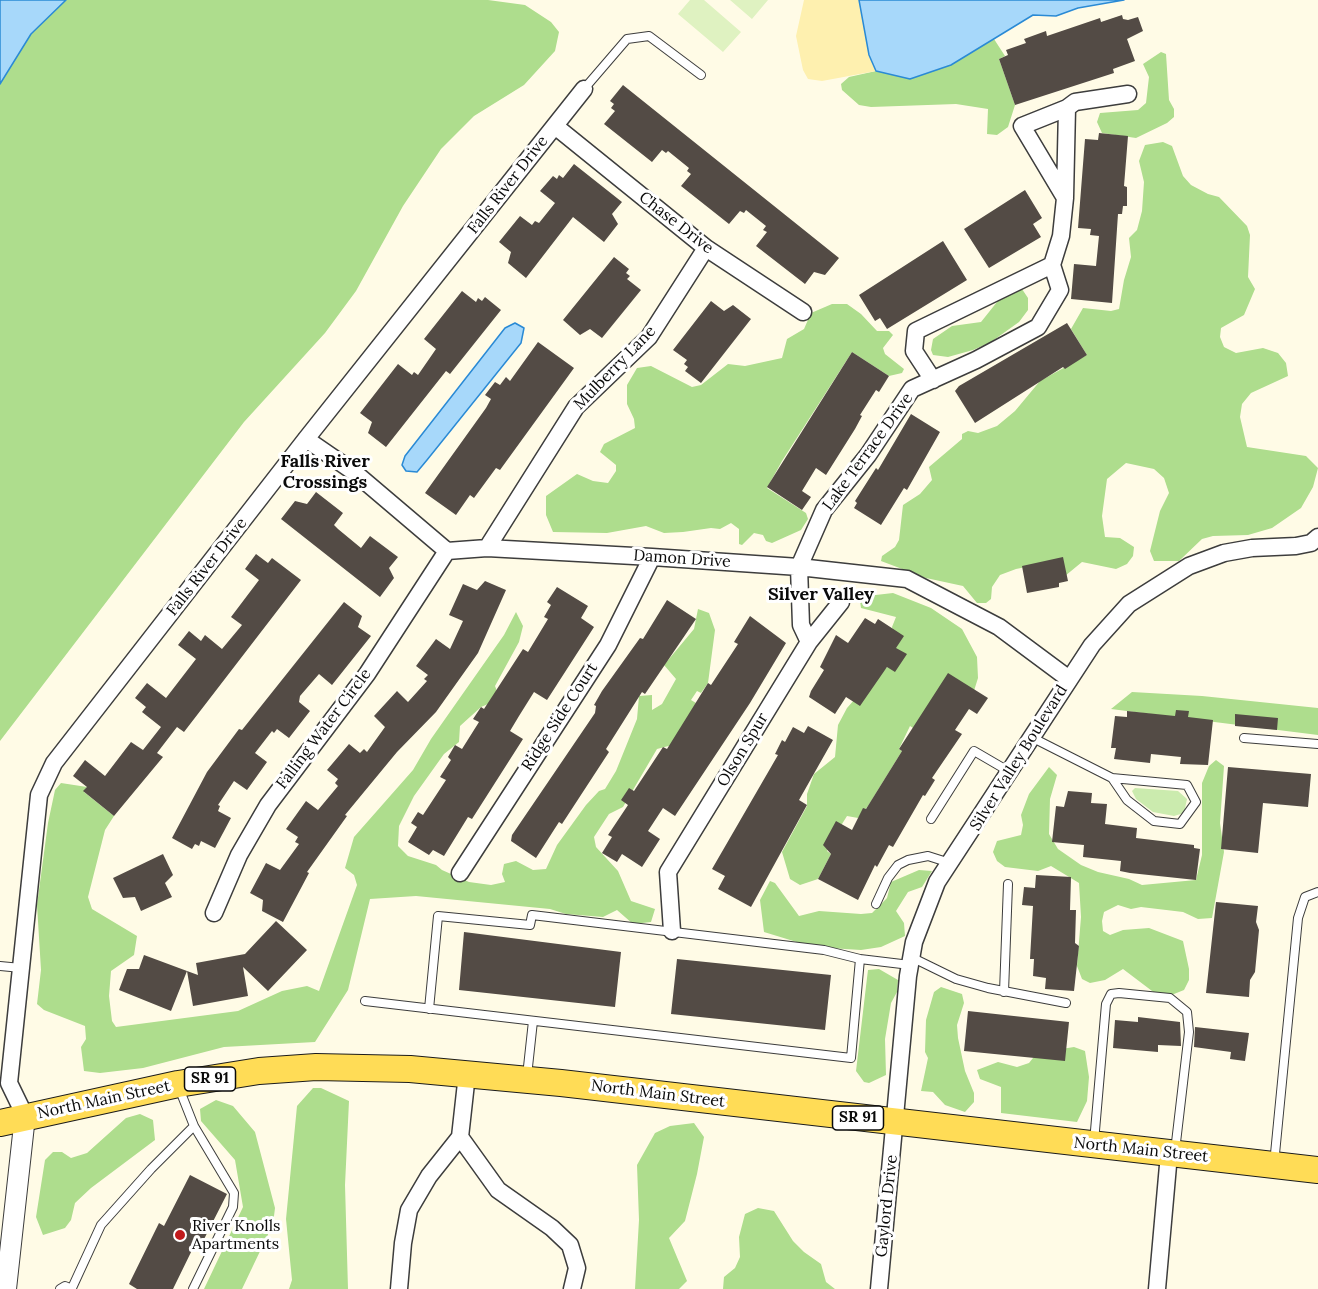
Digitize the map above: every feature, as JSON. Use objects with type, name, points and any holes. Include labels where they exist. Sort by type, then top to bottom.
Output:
[{"type":"main road","name":"North Main Street","points":[[0,1123],[178,1084],[259,1071],[316,1067],[410,1069],[527,1079],[1318,1170]]},
{"type":"street","name":"Falls River Drive","points":[[25,1116],[9,1083],[39,795],[54,763],[306,439],[584,88]]},
{"type":"street","points":[[1065,198],[1022,126],[1067,108],[1075,102],[1128,94]]},
{"type":"street","name":"Lake Terrace Drive","points":[[799,567],[824,510],[868,455],[912,389],[1038,327],[1059,290],[1052,265],[1061,236],[1065,198],[1067,108]]},
{"type":"street","name":"Chase Drive","points":[[555,126],[706,248],[803,312]]},
{"type":"street","name":"Mulberry Lane","points":[[487,548],[576,406],[649,337],[706,248]]},
{"type":"street","points":[[933,380],[914,351],[916,331],[1052,265]]},
{"type":"street","points":[[306,439],[354,472],[447,551]]},
{"type":"street","name":"Silver Valley Boulevard","points":[[896,1123],[910,961],[914,942],[937,882],[1092,645],[1129,604],[1189,566],[1224,553],[1296,546],[1311,543],[1318,537]]},
{"type":"street","name":"Damon Drive","points":[[447,551],[487,548],[652,557],[799,567],[907,579],[999,627],[1069,679]]},
{"type":"street","name":"Falling Water Circle","points":[[214,913],[239,855],[268,805],[367,674],[447,551]]},
{"type":"street","name":"Ridge Side Court","points":[[460,873],[608,645],[652,557]]},
{"type":"street","points":[[799,567],[801,625],[808,642]]},
{"type":"street","name":"Olson Spur","points":[[672,931],[668,872],[808,642],[841,602]]},
{"type":"street","points":[[399,1289],[403,1243],[409,1210],[429,1176],[460,1137],[467,1074]]},
{"type":"street","points":[[6,1289],[25,1116]]},
{"type":"street","name":"Gaylord Drive","points":[[879,1289],[896,1123]]},
{"type":"street","points":[[460,1137],[498,1190],[552,1227],[570,1245],[577,1268],[572,1289]]},
{"type":"street","points":[[1157,1289],[1172,1154]]},
{"type":"lane","points":[[584,88],[627,39],[649,36],[701,75]]},
{"type":"lane","points":[[1033,738],[1112,778],[1187,785],[1196,802],[1180,824],[1154,821],[1128,800],[1112,778]]},
{"type":"lane","points":[[1244,738],[1318,744]]},
{"type":"lane","points":[[931,819],[974,752],[1010,772]]},
{"type":"lane","points":[[876,904],[888,878],[898,865],[908,860],[928,856],[950,863]]},
{"type":"lane","points":[[1004,992],[1008,884]]},
{"type":"lane","points":[[1274,1164],[1298,918],[1305,897],[1318,892]]},
{"type":"lane","points":[[429,1009],[438,916],[530,926],[532,915],[824,950],[860,959],[910,961],[956,979],[1004,992],[1066,1003]]},
{"type":"lane","points":[[365,1001],[851,1058],[860,959]]},
{"type":"lane","points":[[0,966],[21,968]]},
{"type":"lane","points":[[1094,1145],[1106,1004],[1112,994],[1119,993],[1170,998],[1187,1012],[1189,1032],[1172,1154]]},
{"type":"lane","points":[[527,1079],[533,1021]]},
{"type":"lane","points":[[178,1084],[194,1126],[234,1193],[233,1207],[193,1289]]},
{"type":"lane","points":[[60,1289],[65,1286],[72,1289],[101,1225],[151,1169],[194,1126]]},
{"type":"green space","points":[[0,0],[488,0],[525,5],[551,22],[559,32],[555,51],[524,85],[474,116],[441,149],[403,206],[356,291],[325,333],[244,422],[0,741]]},
{"type":"green space","points":[[690,0],[704,0],[741,32],[723,52],[678,14]]},
{"type":"green space","points":[[730,0],[768,0],[752,19]]},
{"type":"green space","points":[[994,39],[1005,56],[999,59],[1015,105],[1008,127],[997,135],[987,134],[988,109],[956,104],[871,107],[859,105],[842,90],[841,84],[849,77],[876,71],[910,79],[951,65]]},
{"type":"green space","points":[[1161,52],[1166,54],[1169,100],[1174,109],[1174,117],[1167,123],[1136,138],[1102,133],[1097,122],[1100,113],[1138,110],[1146,103],[1149,77],[1143,64]]},
{"type":"green space","points":[[1163,142],[1172,146],[1183,176],[1191,185],[1219,197],[1247,226],[1250,235],[1248,277],[1255,289],[1244,315],[1221,328],[1220,337],[1224,347],[1236,353],[1263,348],[1278,353],[1286,363],[1288,376],[1251,393],[1242,404],[1240,417],[1247,447],[1306,456],[1318,468],[1313,487],[1301,508],[1272,528],[1248,535],[1213,536],[1202,539],[1179,561],[1154,561],[1150,551],[1160,511],[1169,493],[1164,478],[1154,469],[1126,463],[1107,479],[1102,516],[1105,537],[1120,538],[1134,547],[1133,556],[1127,564],[1116,569],[1082,562],[1065,576],[1031,566],[1016,569],[1000,575],[992,587],[991,599],[986,603],[977,603],[963,586],[926,578],[881,561],[882,556],[895,547],[899,540],[903,505],[920,494],[932,480],[929,467],[962,439],[962,434],[968,431],[978,433],[997,426],[1015,411],[1040,381],[1087,355],[1071,329],[1083,308],[1111,311],[1119,309],[1131,257],[1129,238],[1137,230],[1142,211],[1144,182],[1139,161],[1145,145]]},
{"type":"green space","points":[[1020,286],[1028,298],[1028,310],[1019,322],[991,342],[973,350],[948,357],[933,355],[931,350],[933,339],[952,326],[981,322],[1005,292]]},
{"type":"green space","points":[[832,304],[847,304],[861,314],[877,331],[889,331],[893,335],[883,348],[885,354],[904,369],[902,373],[889,376],[852,352],[782,461],[767,488],[806,513],[808,519],[801,530],[772,543],[766,541],[763,535],[754,533],[742,545],[739,544],[739,529],[731,523],[720,529],[664,533],[646,526],[607,533],[553,532],[546,515],[546,496],[577,474],[593,481],[608,483],[616,471],[616,465],[600,452],[604,444],[635,428],[634,419],[627,404],[627,385],[637,368],[651,366],[692,387],[701,385],[728,364],[745,366],[782,358],[787,339],[804,329],[811,313]]},
{"type":"green space","points":[[893,593],[931,608],[962,629],[977,657],[978,678],[973,694],[913,728],[910,726],[899,749],[902,751],[868,806],[858,818],[847,816],[842,824],[827,851],[831,854],[818,879],[800,885],[790,879],[782,852],[807,806],[807,794],[814,774],[835,757],[838,725],[847,708],[870,682],[891,664],[895,640],[892,627],[896,617],[861,608],[860,601],[867,596]]},
{"type":"green space","points":[[698,609],[709,613],[715,630],[708,683],[701,693],[697,691],[691,700],[696,703],[680,743],[657,749],[623,807],[609,814],[594,837],[596,847],[618,871],[631,901],[655,909],[651,922],[633,924],[617,910],[603,917],[566,914],[550,909],[416,896],[370,899],[348,990],[315,1042],[224,1047],[143,1068],[100,1073],[84,1071],[81,1047],[86,1039],[85,1026],[44,1010],[37,1004],[41,970],[37,905],[48,823],[55,790],[61,783],[87,787],[84,792],[114,816],[105,830],[88,897],[92,909],[137,936],[134,955],[111,971],[109,996],[112,1021],[116,1027],[238,1011],[282,991],[307,986],[319,991],[357,885],[354,875],[345,868],[354,837],[413,770],[431,739],[504,635],[516,612],[523,626],[519,642],[495,686],[500,699],[481,707],[460,726],[459,742],[444,754],[414,796],[399,826],[398,846],[408,856],[436,865],[469,882],[491,885],[505,882],[502,874],[504,864],[516,861],[533,870],[546,869],[557,845],[586,805],[599,791],[605,789],[616,771],[637,719],[639,696],[652,695],[652,710],[662,704],[676,679],[664,665],[694,629]]},
{"type":"green space","points":[[1132,692],[1202,696],[1318,708],[1318,735],[1111,709]]},
{"type":"green space","points":[[1216,760],[1224,766],[1220,823],[1224,852],[1212,918],[1198,919],[1183,912],[1141,907],[1131,909],[1118,905],[1104,912],[1102,921],[1103,931],[1110,935],[1123,930],[1149,928],[1183,941],[1189,969],[1189,980],[1184,990],[1169,996],[1156,994],[1123,969],[1105,980],[1090,983],[1082,979],[1077,966],[1081,917],[1079,883],[1051,866],[1038,871],[1005,867],[997,861],[993,852],[997,841],[1021,835],[1023,825],[1021,815],[1029,794],[1049,767],[1057,775],[1050,799],[1049,834],[1058,849],[1081,865],[1142,885],[1196,880],[1202,855],[1202,783],[1209,766]]},
{"type":"green space","points":[[1135,788],[1178,791],[1187,799],[1184,813],[1174,816],[1153,812],[1136,799],[1132,791]]},
{"type":"green space","points":[[919,870],[932,871],[922,887],[908,892],[896,911],[904,923],[905,936],[881,947],[861,950],[813,947],[764,932],[760,900],[770,881],[775,883],[799,916],[819,911],[861,914],[872,913],[887,898],[891,882]]},
{"type":"green space","points":[[879,969],[898,980],[897,992],[891,1003],[885,1039],[886,1075],[869,1083],[864,1082],[856,1071],[868,970]]},
{"type":"green space","points":[[941,987],[962,994],[964,1003],[957,1025],[958,1038],[965,1071],[974,1093],[974,1102],[965,1112],[945,1105],[933,1092],[921,1091],[928,1058],[925,1052],[926,1020],[934,992]]},
{"type":"green space","points":[[1074,1047],[1085,1051],[1089,1077],[1087,1101],[1077,1122],[1001,1113],[1001,1087],[980,1079],[977,1070],[998,1062],[1017,1067],[1029,1063],[1037,1053]]},
{"type":"green space","points":[[313,1088],[321,1088],[349,1101],[345,1185],[348,1289],[289,1289],[292,1280],[286,1219],[297,1106]]},
{"type":"green space","points":[[216,1100],[233,1106],[255,1132],[275,1208],[273,1224],[242,1289],[204,1289],[243,1207],[235,1160],[201,1121],[200,1109]]},
{"type":"green space","points":[[140,1114],[153,1120],[155,1140],[91,1188],[75,1203],[71,1220],[65,1228],[43,1235],[36,1217],[45,1160],[53,1152],[62,1152],[71,1158],[87,1153],[126,1118]]},
{"type":"green space","points":[[694,1123],[704,1137],[697,1174],[685,1221],[669,1238],[687,1281],[679,1289],[635,1289],[639,1220],[637,1165],[655,1133],[670,1126]]},
{"type":"green space","points":[[758,1208],[774,1211],[793,1241],[821,1264],[826,1282],[835,1289],[723,1289],[724,1277],[735,1268],[740,1257],[739,1237],[745,1214]]},
{"type":"sand","points":[[804,0],[859,0],[869,55],[876,71],[822,81],[808,79],[803,70],[796,36]]},
{"type":"water","points":[[0,0],[66,0],[31,34],[0,84]]},
{"type":"water","points":[[859,0],[1124,0],[1078,8],[1056,16],[1033,15],[951,65],[910,79],[876,71],[869,55]]},
{"type":"water","points":[[515,323],[524,328],[521,343],[417,472],[406,471],[402,465],[405,456],[505,328]]},
{"type":"building","points":[[1122,15],[1123,19],[1128,20],[1138,17],[1143,31],[1127,39],[1135,61],[1113,69],[1114,73],[1015,105],[999,59],[1008,55],[1006,50],[1026,43],[1024,39],[1046,31],[1047,36],[1100,18],[1101,22]]},
{"type":"building","points":[[623,85],[839,258],[825,275],[814,272],[805,284],[756,246],[767,232],[763,230],[766,226],[746,210],[744,213],[740,211],[729,224],[681,186],[691,174],[687,171],[689,168],[668,151],[666,153],[662,150],[652,162],[604,124],[615,111],[611,108],[614,104],[610,101]]},
{"type":"building","points":[[1099,133],[1128,136],[1124,186],[1127,187],[1127,206],[1123,206],[1122,214],[1118,214],[1112,303],[1071,299],[1074,264],[1096,266],[1099,236],[1090,235],[1091,229],[1078,228],[1085,139],[1098,140]]},
{"type":"building","points":[[574,164],[622,202],[612,214],[618,224],[604,242],[573,217],[526,278],[508,263],[511,252],[499,242],[520,216],[532,225],[535,221],[539,223],[555,203],[540,191],[553,176],[557,179],[559,175],[563,178]]},
{"type":"building","points":[[1025,190],[1042,218],[1033,224],[1041,237],[989,268],[964,229]]},
{"type":"building","points":[[943,241],[967,280],[887,329],[880,318],[875,321],[859,295]]},
{"type":"building","points":[[614,257],[629,269],[626,273],[630,276],[627,279],[641,290],[602,338],[590,329],[580,335],[563,320]]},
{"type":"building","points":[[462,291],[476,302],[478,298],[482,301],[485,297],[501,310],[450,374],[446,371],[386,447],[368,433],[372,422],[360,413],[398,364],[412,375],[414,372],[418,375],[436,349],[424,339]]},
{"type":"building","points":[[711,301],[724,311],[733,305],[751,319],[701,383],[685,371],[688,367],[684,364],[687,360],[673,350]]},
{"type":"building","points":[[1067,323],[1087,355],[1065,369],[1063,367],[975,423],[955,391],[959,386]]},
{"type":"building","points":[[538,342],[574,368],[500,470],[496,468],[474,498],[470,495],[456,515],[425,493],[486,408],[491,399],[485,395],[495,382],[500,385],[506,377],[510,381]]},
{"type":"building","points":[[852,352],[889,376],[879,392],[876,390],[860,415],[862,416],[855,429],[826,475],[816,468],[802,491],[811,497],[802,510],[767,487]]},
{"type":"building","points":[[911,414],[940,432],[907,490],[904,488],[881,525],[854,508],[857,503],[855,501],[876,468],[878,470]]},
{"type":"building","points":[[316,492],[343,513],[334,525],[361,548],[370,536],[398,557],[389,568],[394,578],[380,597],[281,519],[295,501],[307,504]]},
{"type":"building","points":[[256,554],[268,563],[272,558],[301,580],[184,732],[177,727],[157,753],[163,757],[114,816],[83,791],[87,787],[73,776],[85,760],[105,776],[131,742],[143,750],[161,727],[142,712],[146,707],[135,698],[147,683],[166,698],[196,659],[178,645],[189,631],[201,641],[205,635],[222,649],[242,625],[231,617],[259,580],[245,569]]},
{"type":"building","points":[[1063,557],[1068,581],[1059,583],[1059,587],[1027,593],[1022,566]]},
{"type":"building","points":[[485,581],[506,590],[478,653],[436,712],[397,752],[345,815],[347,816],[307,872],[309,873],[283,922],[262,911],[263,900],[250,893],[266,863],[280,870],[299,844],[295,842],[298,837],[286,829],[306,801],[318,810],[338,786],[335,783],[338,779],[327,770],[349,744],[360,753],[364,749],[367,752],[385,727],[374,716],[397,691],[408,702],[427,681],[424,679],[428,675],[416,666],[436,639],[450,649],[463,621],[449,615],[463,584],[477,590]]},
{"type":"building","points":[[557,587],[588,606],[581,618],[594,627],[547,700],[534,692],[510,731],[523,739],[472,819],[468,817],[444,856],[433,850],[429,855],[408,842],[417,827],[411,823],[418,812],[423,815],[446,780],[440,777],[451,760],[448,757],[455,745],[462,749],[479,722],[473,719],[481,707],[484,709],[523,649],[528,652],[548,619],[544,617],[551,605],[547,602]]},
{"type":"building","points":[[667,600],[696,619],[645,694],[642,692],[606,749],[609,752],[562,824],[559,822],[536,858],[511,841],[512,835],[595,713],[596,706],[594,705],[602,691],[640,638],[643,639]]},
{"type":"building","points":[[344,602],[362,616],[358,627],[371,636],[332,685],[319,674],[300,696],[299,702],[310,711],[289,738],[277,729],[274,733],[272,731],[255,753],[267,762],[247,790],[234,781],[218,805],[220,806],[218,811],[231,818],[215,848],[201,841],[199,846],[195,844],[192,849],[172,838],[207,772],[239,729],[242,730]]},
{"type":"building","points":[[750,616],[786,643],[750,703],[675,816],[663,808],[648,831],[660,839],[642,867],[622,854],[617,862],[602,853],[612,837],[608,835],[628,805],[621,800],[629,788],[634,791],[663,747],[667,749],[708,683],[711,685],[738,644],[734,642]]},
{"type":"building","points":[[865,618],[875,624],[878,619],[904,636],[896,648],[907,654],[895,672],[887,667],[860,706],[846,697],[835,714],[809,697],[824,670],[820,667],[836,635],[848,643]]},
{"type":"building","points":[[948,673],[988,698],[977,714],[969,709],[955,730],[962,734],[932,778],[935,780],[925,796],[923,795],[893,847],[889,845],[877,867],[875,865],[858,900],[818,879],[831,854],[823,845],[836,821],[852,830],[863,808],[866,809],[902,751],[899,749]]},
{"type":"building","points":[[1176,710],[1189,711],[1188,717],[1213,720],[1208,765],[1180,764],[1181,757],[1151,754],[1150,763],[1114,759],[1116,748],[1111,748],[1115,716],[1127,717],[1127,711],[1175,716]]},
{"type":"building","points":[[1235,714],[1278,718],[1277,730],[1235,726]]},
{"type":"building","points":[[808,726],[833,740],[799,800],[807,805],[751,907],[718,889],[725,876],[712,869],[778,755],[775,754],[782,740],[785,742],[793,727],[804,733]]},
{"type":"building","points":[[1228,767],[1311,774],[1308,807],[1263,803],[1258,853],[1221,849]]},
{"type":"building","points":[[1068,791],[1092,793],[1091,803],[1107,804],[1105,824],[1137,828],[1136,838],[1194,845],[1194,848],[1200,849],[1196,880],[1120,871],[1121,861],[1083,857],[1084,845],[1052,842],[1056,806],[1064,807]]},
{"type":"building","points":[[163,854],[173,875],[165,883],[172,897],[141,911],[135,897],[123,898],[113,878]]},
{"type":"building","points":[[1036,875],[1071,877],[1070,910],[1076,910],[1075,943],[1079,946],[1074,991],[1045,989],[1046,978],[1033,976],[1034,959],[1030,959],[1033,906],[1022,905],[1024,887],[1035,888]]},
{"type":"building","points":[[1216,902],[1258,906],[1256,922],[1259,930],[1255,972],[1250,980],[1249,997],[1206,993]]},
{"type":"building","points":[[276,921],[307,950],[268,991],[243,967],[248,996],[193,1006],[187,971],[198,975],[196,963],[245,954]]},
{"type":"building","points":[[464,932],[621,952],[615,1007],[459,990]]},
{"type":"building","points":[[144,955],[187,971],[171,1011],[119,990],[127,969],[139,969]]},
{"type":"building","points":[[677,959],[831,975],[825,1030],[671,1014]]},
{"type":"building","points":[[968,1011],[1069,1022],[1065,1061],[964,1051]]},
{"type":"building","points":[[1138,1017],[1180,1022],[1181,1046],[1158,1045],[1158,1052],[1113,1048],[1115,1020],[1138,1022]]},
{"type":"building","points":[[1195,1027],[1249,1033],[1245,1061],[1230,1059],[1231,1052],[1194,1047]]},
{"type":"building","name":"River Knolls Apartments","points":[[190,1175],[227,1194],[200,1247],[195,1244],[173,1289],[137,1289],[129,1284],[159,1223],[164,1226]]},
{"type":"place","name":"River Knolls Apartments","points":[[180,1235]]},
{"type":"district","name":"Falls River Crossings","points":[[325,472]]},
{"type":"district","name":"Silver Valley","points":[[821,595]]}]
